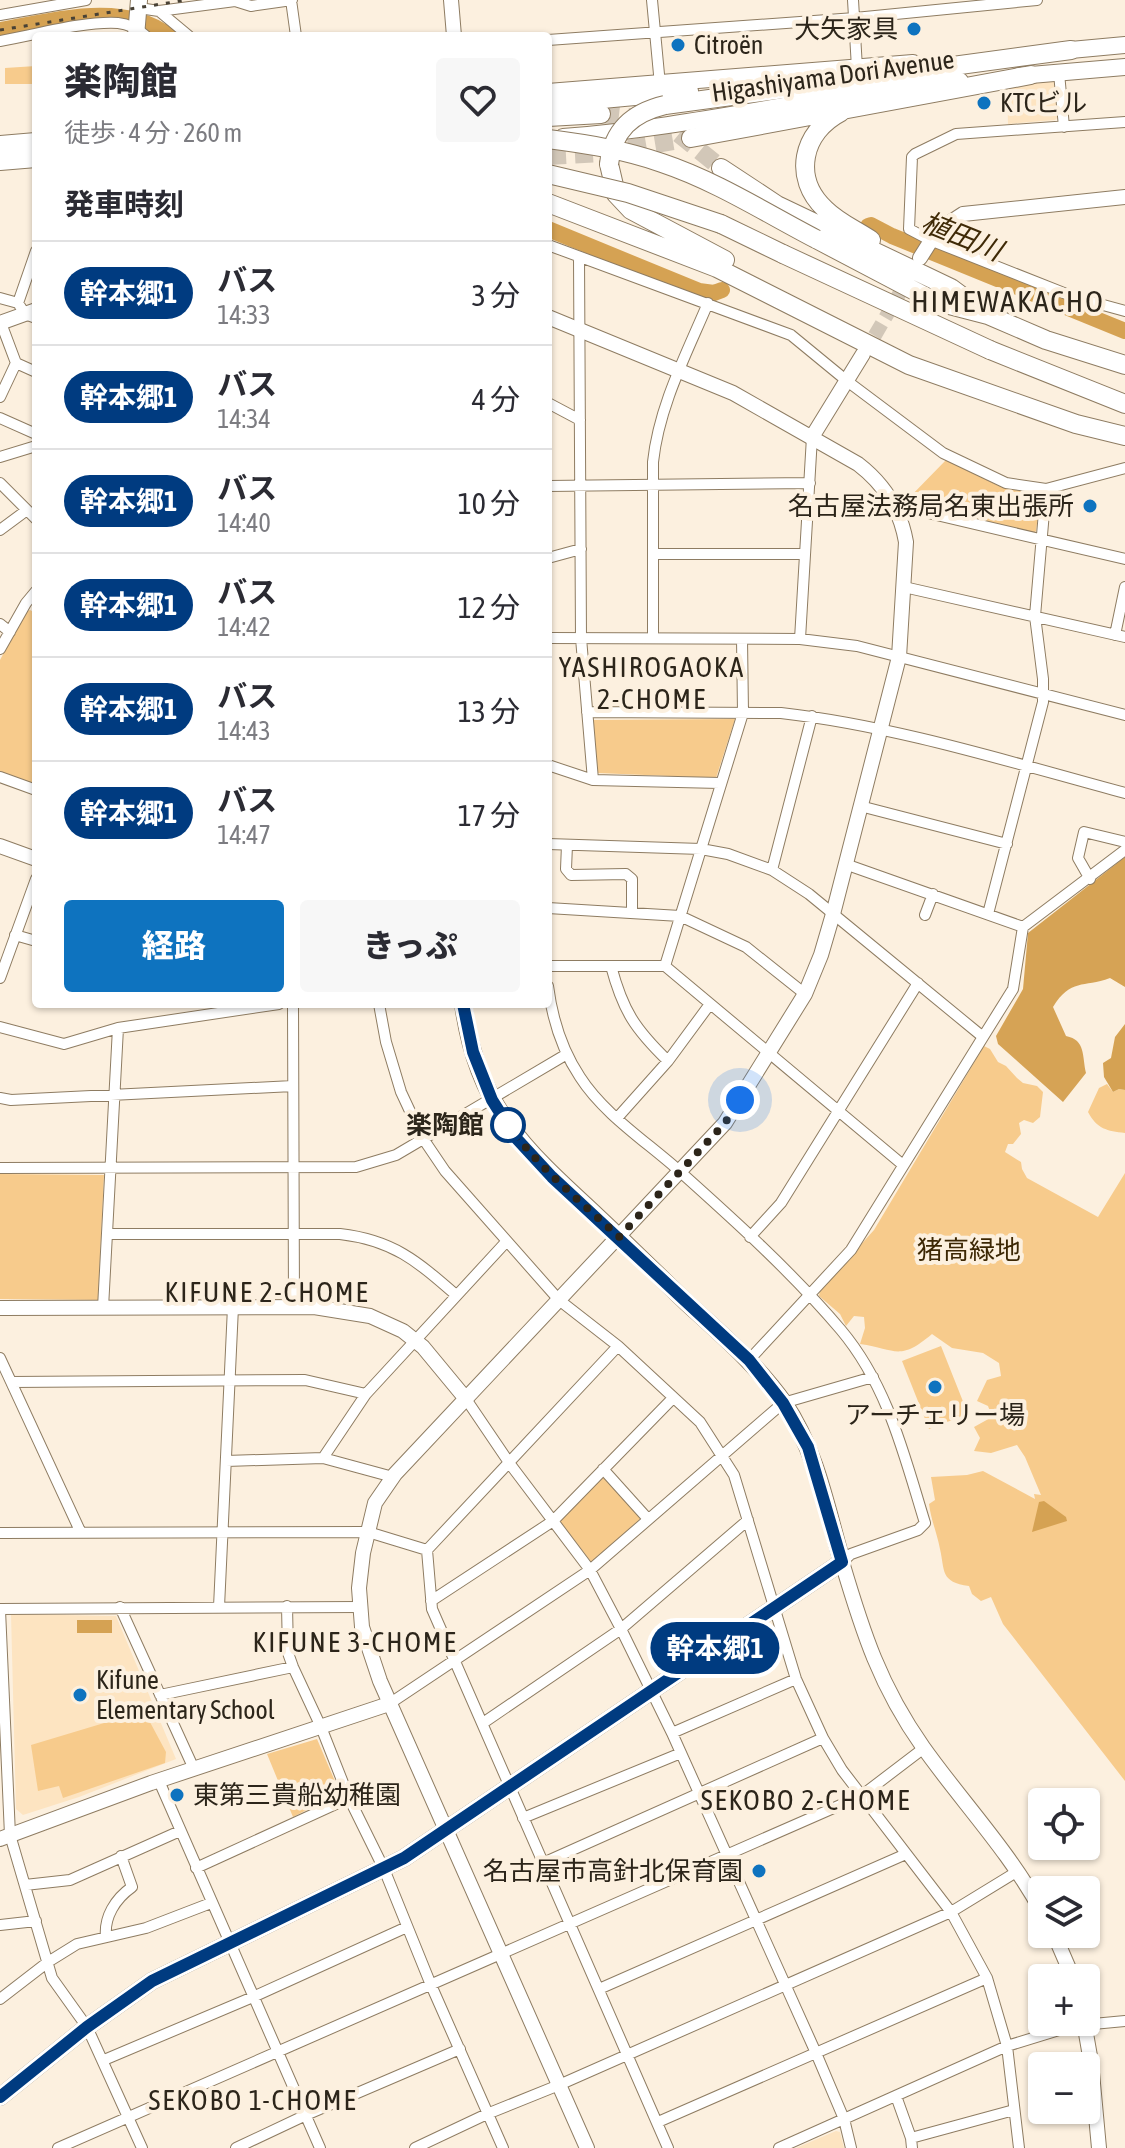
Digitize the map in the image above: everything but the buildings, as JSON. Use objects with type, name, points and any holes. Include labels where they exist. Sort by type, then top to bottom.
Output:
[{"type":"highway","points":[[552,104],[798,86],[1071,50]]},
{"type":"highway","points":[[691,138],[1031,75]]},
{"type":"highway","points":[[663,94],[623,126],[613,142],[609,164],[616,194],[631,210],[723,259],[801,310]]},
{"type":"highway","points":[[862,105],[832,116],[813,134],[804,157],[810,189],[835,217],[934,280]]},
{"type":"highway","points":[[552,117],[601,114]]},
{"type":"highway","points":[[552,139],[614,150],[665,164],[715,186],[934,301],[988,315],[1046,340],[1125,365]]},
{"type":"highway","points":[[0,145],[32,142]]},
{"type":"highway","points":[[0,161],[32,158]]},
{"type":"highway","points":[[721,168],[777,205],[951,288],[988,315]]},
{"type":"highway","points":[[552,175],[628,193],[721,224],[990,350],[1125,404]]},
{"type":"highway","points":[[552,193],[648,241]]},
{"type":"highway","points":[[552,205],[717,268],[909,365],[1076,424],[1125,436]]},
{"type":"highway","points":[[990,350],[1125,393]]},
{"type":"highway","points":[[1089,355],[1125,373]]},
{"type":"main road","name":"Higashiyama Dori Avenue","points":[[552,92],[663,94],[857,68],[1125,45]]},
{"type":"main road","name":"Higashiyama Dori Avenue","points":[[552,138],[631,132],[881,89],[1125,67]]},
{"type":"main road","points":[[0,138],[32,135]]},
{"type":"main road","points":[[0,170],[32,167]]},
{"type":"main road","points":[[0,2097],[87,2027],[152,1981],[384,1869],[509,1789],[842,1562],[808,1447],[783,1403],[749,1360],[552,1177],[516,1138],[492,1100],[473,1052],[464,1008]]},
{"type":"street","points":[[0,15],[86,0]]},
{"type":"street","points":[[52,32],[139,21],[159,11],[235,1],[251,6],[291,0],[295,32]]},
{"type":"street","points":[[451,0],[454,32]]},
{"type":"street","points":[[652,0],[663,94]]},
{"type":"street","points":[[853,0],[857,68]]},
{"type":"street","points":[[552,40],[855,18],[1037,0]]},
{"type":"street","points":[[159,11],[184,32]]},
{"type":"street","points":[[0,41],[32,35]]},
{"type":"street","points":[[1059,73],[1064,127]]},
{"type":"street","points":[[1125,122],[956,134],[915,154],[912,157],[909,229],[926,247],[1125,311]]},
{"type":"street","points":[[926,247],[943,225],[963,214],[1125,197]]},
{"type":"street","points":[[552,247],[791,335],[847,381],[956,461],[1006,483],[1046,489],[1125,468]]},
{"type":"street","points":[[579,257],[581,638],[593,780]]},
{"type":"street","points":[[29,311],[32,285]]},
{"type":"street","points":[[0,298],[29,311]]},
{"type":"street","points":[[653,638],[656,437],[679,371],[708,303]]},
{"type":"street","points":[[29,311],[1,323],[16,363],[32,370]]},
{"type":"street","points":[[552,319],[733,393],[812,437],[873,476],[897,511],[906,542],[899,657],[833,914],[805,994],[725,1123],[393,1477],[375,1503],[368,1532],[359,1588],[362,1627],[389,1704],[587,2148]]},
{"type":"street","points":[[800,639],[812,437],[863,354]]},
{"type":"street","points":[[0,397],[16,363]]},
{"type":"street","points":[[552,405],[580,420]]},
{"type":"street","points":[[0,418],[32,432]]},
{"type":"street","points":[[0,457],[32,447]]},
{"type":"street","points":[[0,483],[32,515]]},
{"type":"street","points":[[552,486],[810,483]]},
{"type":"street","points":[[988,914],[1044,693],[1035,616],[1046,489]]},
{"type":"street","points":[[897,511],[911,509],[1125,559]]},
{"type":"street","points":[[0,530],[27,510]]},
{"type":"street","points":[[552,557],[581,549]]},
{"type":"street","points":[[653,554],[805,554]]},
{"type":"street","points":[[904,587],[1120,636],[1125,587]]},
{"type":"street","points":[[0,649],[31,606]]},
{"type":"street","points":[[0,624],[10,632]]},
{"type":"street","points":[[552,638],[800,639],[857,646],[1125,715]]},
{"type":"street","points":[[665,966],[743,713],[742,639]]},
{"type":"street","points":[[587,712],[812,716],[880,730],[1125,793]]},
{"type":"street","points":[[772,870],[812,716]]},
{"type":"street","points":[[552,766],[593,780],[720,783]]},
{"type":"street","points":[[0,777],[32,789]]},
{"type":"street","points":[[860,806],[1007,844]]},
{"type":"street","points":[[1090,879],[1078,858],[1084,832],[1125,842]]},
{"type":"street","points":[[552,844],[701,849],[728,854],[772,870],[809,894],[983,1037]]},
{"type":"street","points":[[567,845],[566,869],[571,875],[626,874],[632,879],[632,913]]},
{"type":"street","points":[[0,846],[32,858]]},
{"type":"street","points":[[749,1360],[851,1250],[1013,989],[1023,927],[1125,850]]},
{"type":"street","points":[[845,864],[1023,927]]},
{"type":"street","points":[[0,978],[32,890]]},
{"type":"street","points":[[925,915],[933,894]]},
{"type":"street","points":[[552,908],[680,916],[746,947],[805,994]]},
{"type":"street","points":[[15,935],[32,940]]},
{"type":"street","points":[[552,966],[665,966],[903,1165]]},
{"type":"street","points":[[611,966],[634,1026],[668,1061]]},
{"type":"street","points":[[750,1237],[781,1203],[918,983]]},
{"type":"street","points":[[552,1004],[567,1054],[593,1095],[679,1171],[809,1295],[841,1331],[873,1377],[898,1433],[925,1523],[918,1530],[851,1554],[842,1562],[870,1651],[883,1680],[924,1748],[1028,1888]]},
{"type":"street","points":[[618,1117],[668,1061],[710,1004]]},
{"type":"street","points":[[293,1008],[294,1307]]},
{"type":"street","points":[[380,1008],[397,1082],[424,1138],[445,1171],[559,1300],[618,1346],[700,1422],[722,1454],[738,1485],[796,1679],[823,1738],[861,1796],[951,1912],[987,1978],[1007,2046],[1019,2148]]},
{"type":"street","points":[[0,1027],[64,1044],[118,1028],[216,1009]]},
{"type":"street","points":[[103,1308],[118,1028]]},
{"type":"street","points":[[0,1168],[356,1167],[380,1162],[567,1054]]},
{"type":"street","points":[[0,1098],[115,1096],[293,1086]]},
{"type":"street","points":[[108,1234],[293,1233],[366,1237],[395,1248],[456,1295]]},
{"type":"street","points":[[323,1458],[366,1394],[506,1242]]},
{"type":"street","points":[[219,1607],[233,1307]]},
{"type":"street","points":[[0,1308],[314,1307],[370,1316],[403,1331],[415,1341],[466,1399],[510,1464],[590,1570],[672,1733],[816,2053],[844,2119],[851,2148]]},
{"type":"street","points":[[618,1346],[427,1550],[432,1609],[668,2148]]},
{"type":"street","points":[[0,1358],[81,1533]]},
{"type":"street","points":[[5,1837],[159,1781],[389,1704],[590,1570],[783,1403],[873,1377]]},
{"type":"street","points":[[11,1382],[305,1380],[366,1394]]},
{"type":"street","points":[[431,1601],[553,1521],[673,1398]]},
{"type":"street","points":[[226,1461],[323,1458],[393,1477]]},
{"type":"street","points":[[603,1469],[648,1519]]},
{"type":"street","points":[[483,1723],[621,1629],[748,1520]]},
{"type":"street","points":[[0,1533],[368,1532],[427,1550]]},
{"type":"street","points":[[287,1606],[288,1653],[293,1667],[349,1798],[384,1869],[503,2148]]},
{"type":"street","points":[[120,1607],[194,1769]]},
{"type":"street","points":[[142,2148],[87,2027],[52,1978],[25,1885],[5,1837],[0,1610],[360,1607]]},
{"type":"street","points":[[160,1695],[293,1667]]},
{"type":"street","points":[[672,1733],[796,1679]]},
{"type":"street","points":[[543,1863],[823,1738]]},
{"type":"street","points":[[58,2148],[861,1796],[924,1748]]},
{"type":"street","points":[[523,1818],[681,1753]]},
{"type":"street","points":[[159,1781],[320,2148]]},
{"type":"street","points":[[196,1868],[349,1798]]},
{"type":"street","points":[[25,1885],[70,1880],[180,1831]]},
{"type":"street","points":[[599,1989],[906,1854]]},
{"type":"street","points":[[106,1937],[104,1924],[121,1895],[132,1887],[121,1856]]},
{"type":"street","points":[[415,2148],[951,1912],[1018,1871]]},
{"type":"street","points":[[0,1999],[77,1944],[146,1928],[211,1903]]},
{"type":"street","points":[[0,1925],[36,1921]]},
{"type":"street","points":[[104,2060],[407,1927]]},
{"type":"street","points":[[658,2122],[987,1978]]},
{"type":"street","points":[[1100,2022],[1125,2021]]},
{"type":"street","points":[[779,2148],[1007,2046],[1040,2036]]},
{"type":"street","points":[[1086,2036],[1099,2148]]},
{"type":"street","points":[[236,2148],[460,2049]]},
{"type":"street","points":[[896,2096],[912,2143],[1014,2110]]},
{"type":"shaded area","points":[[1054,82],[1058,117],[1055,120],[1008,124],[1007,85]]},
{"type":"shaded area","points":[[1125,857],[1125,987],[1110,978],[1078,985],[1066,992],[1053,1007],[1066,1036],[1080,1045],[1086,1073],[1063,1102],[998,1044],[996,1036],[1023,989],[1028,933]]},
{"type":"shaded area","points":[[1125,1024],[1125,1090],[1113,1092],[1104,1077],[1103,1063],[1111,1058],[1115,1037]]},
{"type":"shaded area","points":[[1044,1501],[1067,1521],[1032,1532],[1039,1502]]},
{"type":"shaded area","name":"Kifune Elementary School","points":[[11,1614],[116,1616],[176,1759],[23,1815],[16,1809]]},
{"type":"shaded area","points":[[77,1620],[112,1620],[112,1633],[77,1633]]},
{"type":"shaded area","points":[[840,2132],[844,2148],[796,2148]]},
{"type":"green space","points":[[32,66],[32,84],[5,84],[5,68]]},
{"type":"green space","points":[[946,460],[999,486],[1041,494],[1036,531],[1032,534],[906,506],[905,502]]},
{"type":"green space","points":[[32,611],[32,784],[0,772],[0,660],[25,612]]},
{"type":"green space","points":[[735,719],[716,778],[598,773],[593,720]]},
{"type":"green space","name":"猪高緑地","points":[[984,1046],[1023,1083],[1037,1086],[1043,1092],[1040,1117],[1033,1123],[1024,1120],[1019,1123],[1021,1134],[1013,1144],[1008,1144],[1005,1152],[1021,1162],[1027,1178],[1098,1217],[1125,1173],[1125,1781],[1003,1624],[991,1597],[981,1601],[972,1594],[969,1586],[948,1578],[944,1569],[929,1504],[935,1500],[931,1477],[983,1471],[1035,1499],[1034,1494],[1041,1495],[1017,1445],[991,1453],[974,1451],[980,1438],[974,1427],[992,1417],[988,1406],[977,1401],[987,1380],[1001,1376],[999,1363],[983,1353],[952,1348],[932,1334],[904,1351],[860,1344],[865,1328],[864,1317],[854,1316],[846,1326],[840,1314],[819,1296],[820,1290],[874,1230]]},
{"type":"green space","points":[[1107,1084],[1113,1092],[1125,1090],[1125,1133],[1103,1128],[1088,1112],[1099,1088]]},
{"type":"green space","points":[[0,1174],[104,1175],[98,1300],[0,1299]]},
{"type":"green space","name":"アーチェリー場","points":[[941,1346],[968,1414],[929,1429],[902,1361]]},
{"type":"green space","points":[[603,1477],[641,1518],[592,1563],[559,1520]]},
{"type":"green space","points":[[144,1711],[166,1752],[165,1763],[63,1798],[59,1786],[38,1791],[31,1745]]},
{"type":"green space","points":[[317,1739],[340,1793],[293,1817],[267,1754]]},
{"type":"waterway","name":"植田川","points":[[0,30],[65,18],[109,16],[131,19],[162,32]]},
{"type":"waterway","name":"植田川","points":[[868,226],[1125,331]]},
{"type":"waterway","name":"植田川","points":[[552,231],[699,291],[714,293],[722,290]]},
{"type":"tunnel","points":[[601,114],[645,119]]},
{"type":"tunnel","points":[[679,134],[721,168]]},
{"type":"tunnel","points":[[552,156],[602,153],[691,138]]},
{"type":"tunnel","points":[[864,354],[908,279]]},
{"type":"railway","points":[[0,30],[186,0]]},
{"type":"bus line","name":"幹本郷1","points":[[0,2097],[87,2027],[152,1981],[404,1858],[842,1562],[808,1447],[783,1403],[749,1360],[552,1177],[516,1138],[492,1100],[473,1052],[464,1008]]},
{"type":"place","name":"大矢家具","points":[[914,29]]},
{"type":"place","name":"Citroën","points":[[678,45]]},
{"type":"place","name":"KTCビル","points":[[984,103]]},
{"type":"place","name":"名古屋法務局名東出張所","points":[[1090,506]]},
{"type":"place","name":"楽陶館","points":[[508,1125]]},
{"type":"place","name":"アーチェリー場","points":[[935,1387]]},
{"type":"place","name":"Kifune Elementary School","points":[[80,1695]]},
{"type":"place","name":"東第三貴船幼稚園","points":[[177,1795]]},
{"type":"place","name":"名古屋市高針北保育園","points":[[759,1871]]},
{"type":"district","name":"HIMEWAKACHO","points":[[1008,301]]},
{"type":"district","name":"YASHIROGAOKA 2-CHOME","points":[[652,683]]},
{"type":"district","name":"KIFUNE 2-CHOME","points":[[267,1292]]},
{"type":"district","name":"KIFUNE 3-CHOME","points":[[355,1642]]},
{"type":"district","name":"SEKOBO 2-CHOME","points":[[806,1800]]},
{"type":"district","name":"SEKOBO 1-CHOME","points":[[253,2100]]},
{"type":"route","points":[[508,1125],[504,1119],[516,1138],[552,1177],[619,1237],[725,1123],[740,1100]]}]
